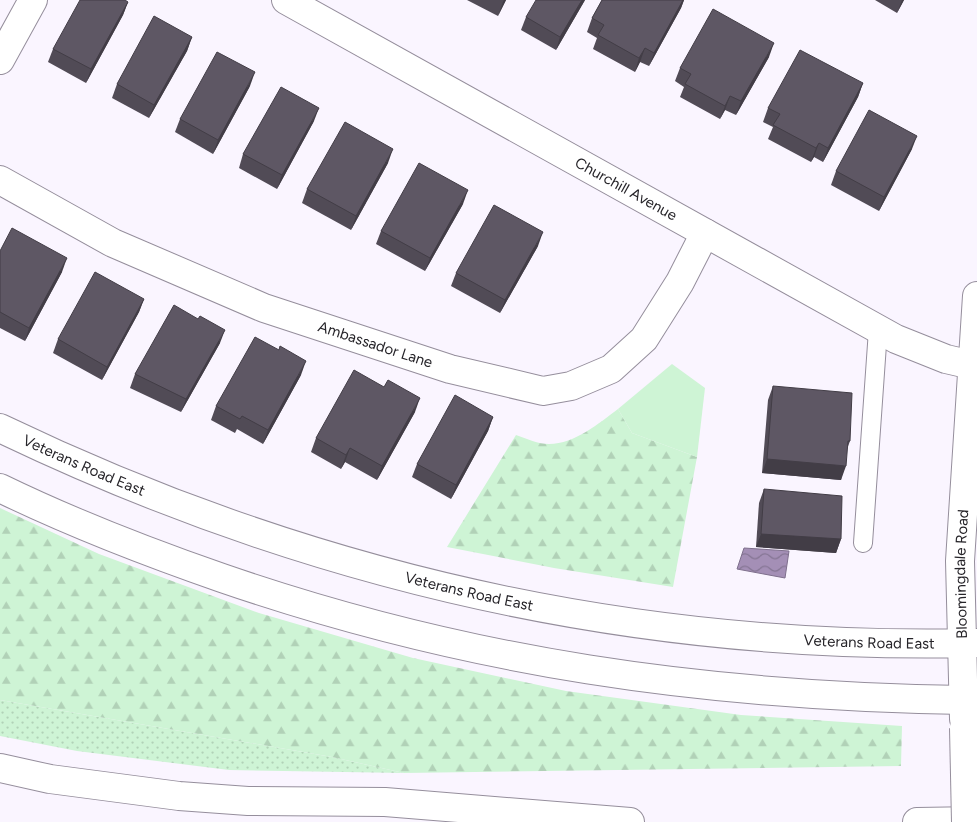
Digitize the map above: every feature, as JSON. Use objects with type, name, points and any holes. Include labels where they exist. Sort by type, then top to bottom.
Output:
[{"type":"main road","points":[[0,60],[32,0]]},
{"type":"main road","name":"Churchill Avenue","points":[[286,0],[878,330],[919,349],[972,365]]},
{"type":"main road","name":"Ambassador Lane","points":[[0,180],[113,243],[264,308],[450,369],[543,391],[571,386],[611,369],[644,339],[680,282],[705,234]]},
{"type":"main road","name":"Bloomingdale Road","points":[[966,822],[964,700],[970,643],[960,561],[977,296]]},
{"type":"main road","name":"Veterans Road East","points":[[0,428],[108,477],[232,525],[357,566],[488,598],[582,616],[686,631],[822,642],[970,643]]},
{"type":"main road","points":[[0,488],[130,545],[195,569],[321,610],[452,645],[575,669],[717,688],[849,698],[964,700]]},
{"type":"main road","points":[[0,768],[50,779],[179,796],[248,801],[385,802],[630,822]]},
{"type":"main road","points":[[918,822],[977,821]]},
{"type":"lane","points":[[863,543],[878,330]]},
{"type":"green space","points":[[672,364],[705,388],[697,457],[632,433],[618,409]]},
{"type":"green space","points":[[618,409],[632,433],[697,457],[673,587],[554,568],[447,547],[516,435],[541,443],[559,443],[586,432]]},
{"type":"green space","points":[[0,508],[99,554],[259,613],[413,658],[566,691],[741,715],[902,726],[901,766],[404,773],[332,757],[0,700]]},
{"type":"green space","points":[[0,700],[332,757],[404,773],[229,770],[77,751],[0,736]]},
{"type":"water","points":[[744,548],[789,551],[785,578],[737,569]]},
{"type":"building","points":[[80,0],[125,0],[128,2],[91,69],[53,49]]},
{"type":"building","points":[[536,0],[582,0],[560,37],[526,17]]},
{"type":"building","points":[[602,0],[683,0],[654,53],[645,48],[639,58],[598,35],[604,25],[592,18]]},
{"type":"building","points":[[713,9],[774,43],[741,101],[730,96],[725,106],[685,84],[691,74],[680,68]]},
{"type":"building","points":[[154,16],[192,37],[154,105],[117,84]]},
{"type":"building","points":[[800,50],[863,83],[828,148],[819,143],[816,148],[773,125],[780,114],[768,108]]},
{"type":"building","points":[[217,52],[255,72],[218,140],[180,119]]},
{"type":"building","points":[[281,87],[319,108],[282,175],[243,154]]},
{"type":"building","points":[[869,110],[917,136],[884,197],[836,171]]},
{"type":"building","points":[[345,122],[393,149],[356,216],[307,189]]},
{"type":"building","points":[[419,163],[468,190],[430,258],[381,231]]},
{"type":"building","points":[[494,205],[543,232],[505,300],[456,273]]},
{"type":"building","points":[[12,228],[67,258],[29,328],[0,312],[0,251]]},
{"type":"building","points":[[95,272],[144,299],[107,367],[58,339]]},
{"type":"building","points":[[174,305],[198,319],[200,316],[225,330],[186,399],[135,374]]},
{"type":"building","points":[[255,337],[279,350],[280,346],[306,361],[268,430],[242,416],[240,419],[216,406]]},
{"type":"building","points":[[354,370],[384,387],[388,380],[420,398],[382,466],[350,448],[346,455],[316,438]]},
{"type":"building","points":[[773,386],[852,393],[850,441],[848,441],[846,466],[767,459]]},
{"type":"building","points":[[455,395],[493,417],[456,485],[417,464]]},
{"type":"building","points":[[764,489],[842,496],[841,539],[761,534]]}]
